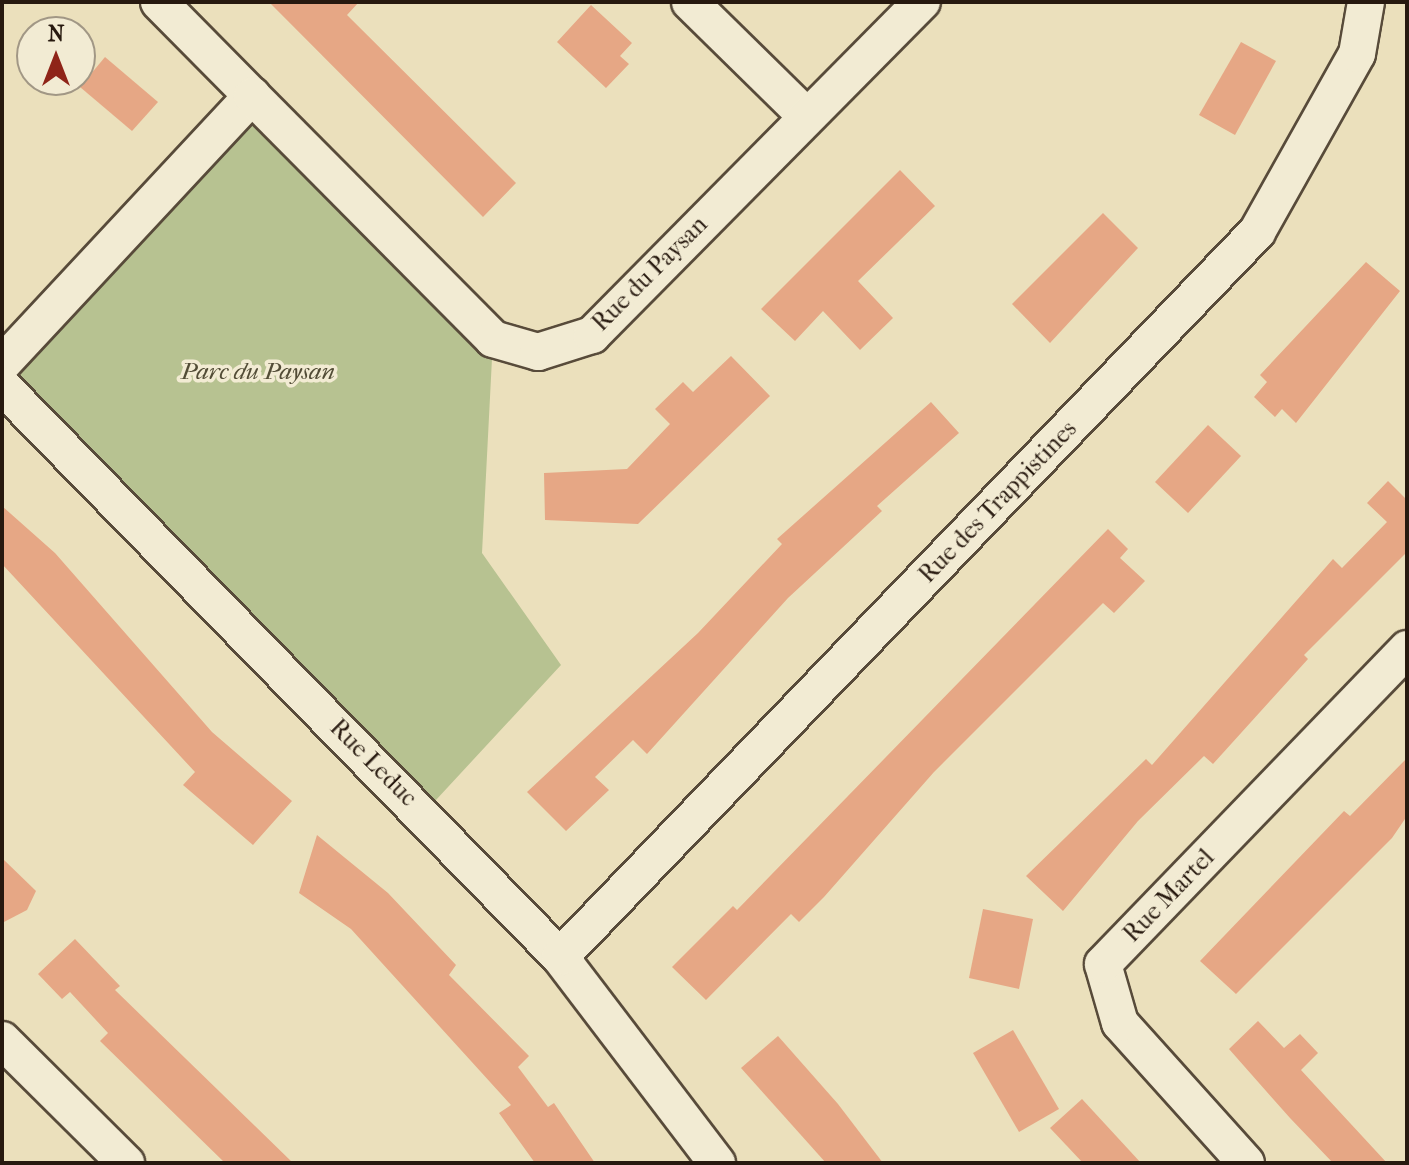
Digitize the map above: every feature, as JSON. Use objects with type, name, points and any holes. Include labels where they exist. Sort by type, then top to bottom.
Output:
[{"type":"street","name":"Rue du Paysan","points":[[159,2],[493,339],[538,352],[592,335],[805,115],[922,2]]},
{"type":"street","points":[[690,2],[805,115]]},
{"type":"street","name":"Rue des Trappistines","points":[[560,957],[1257,232],[1357,54],[1366,2]]},
{"type":"street","points":[[2,364],[252,96]]},
{"type":"street","name":"Rue Leduc","points":[[2,386],[560,957],[717,1163]]},
{"type":"street","name":"Rue Martel","points":[[1246,1163],[1120,1023],[1103,964],[1407,649]]},
{"type":"street","points":[[2,1040],[126,1163]]},
{"type":"green space","name":"Parc du Paysan","points":[[252,96],[493,339],[482,553],[561,665],[423,814],[2,386]]},
{"type":"building","points":[[269,2],[359,2],[347,15],[516,183],[483,217]]},
{"type":"building","points":[[591,5],[632,43],[620,56],[629,64],[606,88],[557,42]]},
{"type":"building","points":[[1241,42],[1276,61],[1235,135],[1199,115]]},
{"type":"building","points":[[105,57],[158,102],[132,131],[91,96],[96,96],[96,68]]},
{"type":"building","points":[[900,170],[935,206],[858,281],[893,318],[860,350],[823,311],[795,341],[761,309]]},
{"type":"building","points":[[1103,213],[1138,248],[1050,343],[1012,304]]},
{"type":"building","points":[[1366,262],[1400,291],[1296,423],[1282,409],[1275,417],[1254,397],[1267,382],[1260,375]]},
{"type":"building","points":[[731,356],[770,396],[638,524],[545,520],[544,473],[627,469],[670,424],[655,409],[683,382],[693,392]]},
{"type":"building","points":[[931,402],[959,433],[877,506],[882,511],[788,598],[647,754],[633,740],[595,777],[609,790],[566,831],[527,792],[698,633],[782,544],[777,539]]},
{"type":"building","points":[[1208,425],[1241,456],[1188,513],[1155,482]]},
{"type":"building","points":[[1388,481],[1407,500],[1407,552],[1304,655],[1308,659],[1213,764],[1204,756],[1138,821],[1063,911],[1026,876],[1146,759],[1152,765],[1333,559],[1342,568],[1387,522],[1367,503]]},
{"type":"building","points":[[2,506],[55,553],[212,732],[292,801],[253,845],[183,785],[195,772],[2,564]]},
{"type":"building","points":[[1108,529],[1128,549],[1120,558],[1145,581],[1114,613],[1103,603],[934,772],[799,922],[791,914],[706,1000],[672,967],[733,906],[737,910]]},
{"type":"building","points":[[1407,758],[1407,816],[1392,838],[1236,994],[1200,961],[1344,811],[1350,816]]},
{"type":"building","points":[[317,835],[388,893],[456,965],[449,975],[529,1056],[518,1067],[548,1107],[554,1103],[595,1163],[535,1163],[499,1113],[511,1105],[351,929],[299,893]]},
{"type":"building","points":[[2,858],[36,891],[27,910],[2,923]]},
{"type":"building","points":[[983,909],[1033,919],[1019,989],[969,978]]},
{"type":"building","points":[[75,939],[120,986],[115,990],[293,1163],[225,1163],[100,1041],[108,1033],[70,992],[62,999],[38,974]]},
{"type":"building","points":[[1258,1021],[1284,1048],[1300,1034],[1318,1053],[1301,1070],[1387,1163],[1333,1163],[1290,1118],[1229,1049]]},
{"type":"building","points":[[1013,1030],[1059,1109],[1019,1132],[973,1053]]},
{"type":"building","points":[[778,1036],[838,1104],[883,1163],[826,1163],[741,1068]]},
{"type":"building","points":[[1082,1099],[1141,1163],[1083,1163],[1050,1128]]}]
